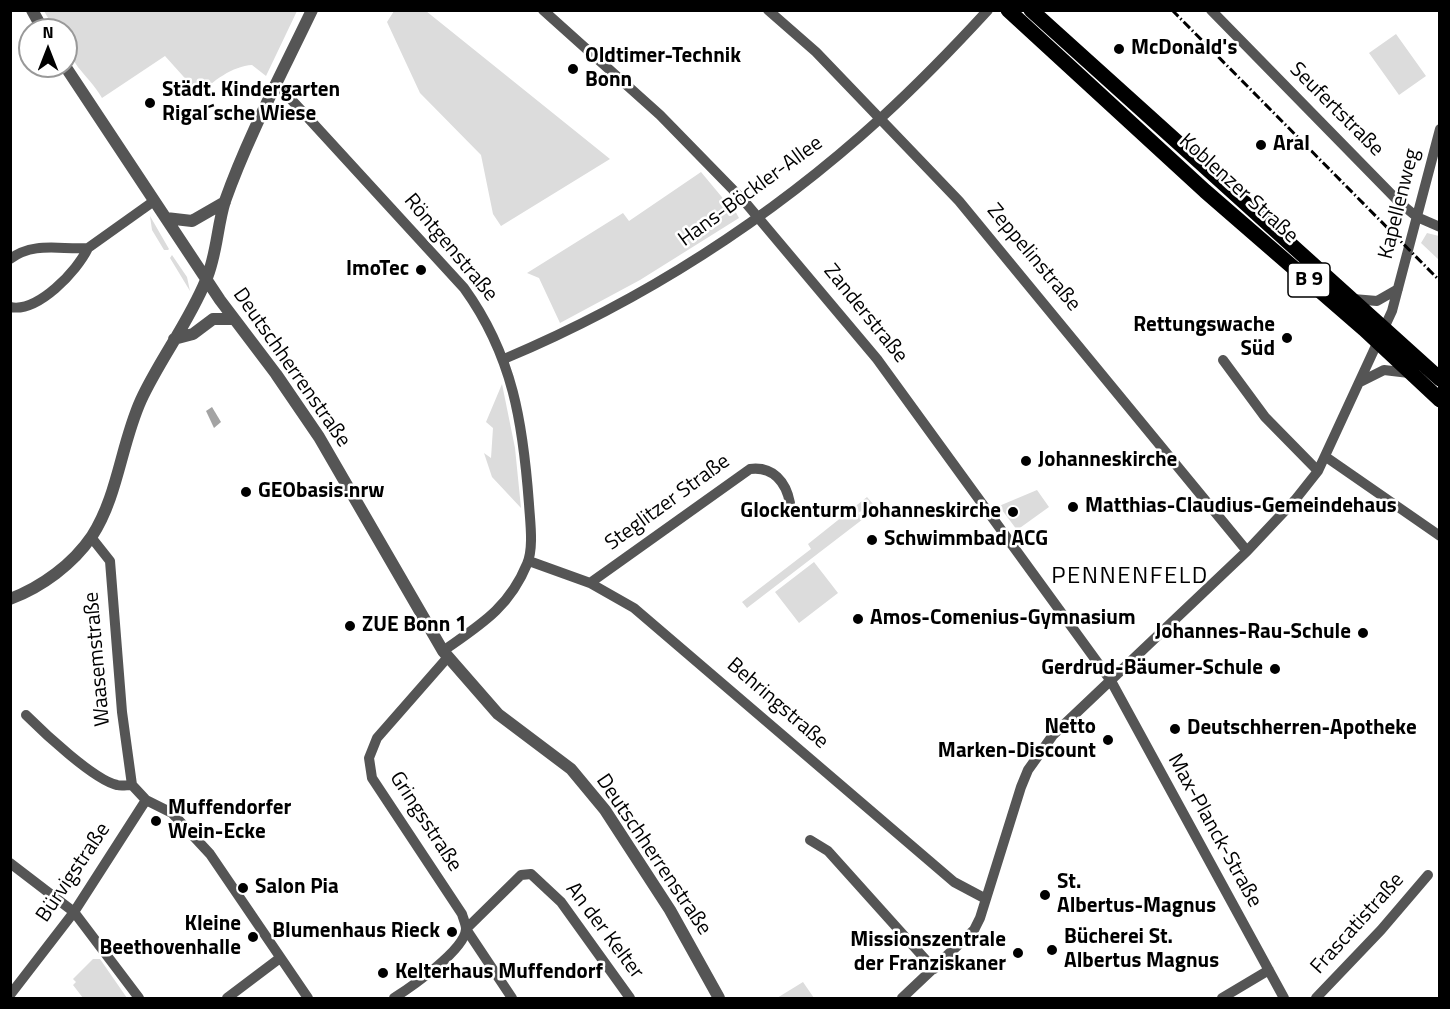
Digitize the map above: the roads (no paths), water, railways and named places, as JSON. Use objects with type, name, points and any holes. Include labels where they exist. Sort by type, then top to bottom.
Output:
[{"type":"main road","name":"Koblenzer Straße","points":[[1008,10],[1205,191],[1379,343],[1440,400]]},
{"type":"main road","name":"Koblenzer Straße","points":[[1031,10],[1440,379]]},
{"type":"street","points":[[10,599],[26,593],[55,575],[91,537],[110,499],[124,442],[141,400],[207,280],[225,202],[312,10]]},
{"type":"street","name":"Zanderstraße","points":[[543,10],[660,115],[758,217],[884,368],[1111,681]]},
{"type":"street","name":"Zeppelinstraße","points":[[768,10],[816,52],[959,201],[1246,551]]},
{"type":"street","name":"Hans-Böckler-Allee","points":[[504,359],[580,325],[654,285],[758,217],[881,118],[988,10]]},
{"type":"street","name":"Seufertstraße","points":[[1211,10],[1383,186],[1417,217],[1440,227]]},
{"type":"street","name":"Deutschherrenstraße","points":[[73,78],[207,280],[319,437],[446,654],[498,714],[571,770],[605,810],[670,910],[719,999]]},
{"type":"street","name":"Röntgenstraße","points":[[278,84],[464,288],[483,314],[504,359],[524,440],[530,519],[529,561],[505,604],[446,654]]},
{"type":"street","name":"Kapellenweg","points":[[902,999],[974,930],[1028,770],[1053,735],[1246,551],[1295,500],[1318,471],[1385,329],[1440,129]]},
{"type":"street","points":[[10,307],[28,306],[68,279],[88,248],[154,201]]},
{"type":"street","points":[[166,218],[192,221],[225,202]]},
{"type":"street","points":[[10,259],[25,250],[39,247],[88,248]]},
{"type":"street","name":"Kapellenweg","points":[[1353,299],[1377,301],[1398,288]]},
{"type":"street","points":[[174,339],[193,334],[213,319],[234,319]]},
{"type":"street","points":[[1223,360],[1265,417],[1318,471]]},
{"type":"street","points":[[1362,381],[1384,370],[1409,373]]},
{"type":"street","points":[[1326,457],[1440,536]]},
{"type":"street","name":"Steglitzer Straße","points":[[590,583],[750,469],[763,468],[772,472],[786,489],[790,503]]},
{"type":"street","name":"Waasemstraße","points":[[91,537],[110,561],[122,712],[132,784]]},
{"type":"street","name":"Behringstraße","points":[[529,561],[590,583],[634,608],[954,882],[986,899]]},
{"type":"street","name":"Gringsstraße","points":[[446,654],[377,738],[369,758],[372,778],[462,914],[466,929],[512,999]]},
{"type":"street","name":"Max-Planck-Straße","points":[[1111,681],[1284,999]]},
{"type":"street","points":[[26,715],[67,752],[105,779],[117,785],[132,784],[146,800],[172,813],[210,854],[308,999]]},
{"type":"street","name":"Bürvigstraße","points":[[10,995],[74,912],[146,800]]},
{"type":"street","points":[[810,840],[828,851],[934,969]]},
{"type":"street","points":[[10,863],[74,912],[140,999]]},
{"type":"street","name":"An der Kelter","points":[[466,929],[521,875],[531,874],[561,902],[630,999]]},
{"type":"street","name":"Frascatistraße","points":[[1316,999],[1389,921],[1428,875]]},
{"type":"street","points":[[394,999],[424,977],[460,943],[466,929]]},
{"type":"street","points":[[227,999],[280,958]]},
{"type":"street","points":[[1222,999],[1269,970]]},
{"type":"railway","points":[[1172,10],[1440,281]]},
{"type":"place","name":"McDonald's","points":[[1119,49]]},
{"type":"place","name":"Oldtimer-Technik Bonn","points":[[573,69]]},
{"type":"place","name":"Städt. Kindergarten Rigal´sche Wiese","points":[[150,103]]},
{"type":"place","name":"Aral","points":[[1261,145]]},
{"type":"place","name":"ImoTec","points":[[421,270]]},
{"type":"place","name":"Rettungswache Süd","points":[[1287,338]]},
{"type":"place","name":"Johanneskirche","points":[[1026,461]]},
{"type":"place","name":"GEObasis.nrw","points":[[246,492]]},
{"type":"place","name":"Matthias-Claudius-Gemeindehaus","points":[[1073,507]]},
{"type":"place","name":"Glockenturm Johanneskirche","points":[[1013,512]]},
{"type":"place","name":"Schwimmbad ACG","points":[[872,540]]},
{"type":"place","name":"Amos-Comenius-Gymnasium","points":[[858,619]]},
{"type":"place","name":"ZUE Bonn 1","points":[[350,626]]},
{"type":"place","name":"Johannes-Rau-Schule","points":[[1363,633]]},
{"type":"place","name":"Gerdrud-Bäumer-Schule","points":[[1275,669]]},
{"type":"place","name":"Deutschherren-Apotheke","points":[[1175,729]]},
{"type":"place","name":"Netto Marken-Discount","points":[[1108,740]]},
{"type":"place","name":"Muffendorfer Wein-Ecke","points":[[156,821]]},
{"type":"place","name":"Salon Pia","points":[[243,888]]},
{"type":"place","name":"St. Albertus-Magnus","points":[[1045,895]]},
{"type":"place","name":"Blumenhaus Rieck","points":[[452,932]]},
{"type":"place","name":"Kleine Beethovenhalle","points":[[253,937]]},
{"type":"place","name":"Bücherei St. Albertus Magnus","points":[[1052,950]]},
{"type":"place","name":"Missionszentrale der Franziskaner","points":[[1018,953]]},
{"type":"place","name":"Kelterhaus Muffendorf","points":[[383,973]]},
{"type":"district","name":"PENNENFELD","points":[[1130,577]]}]
